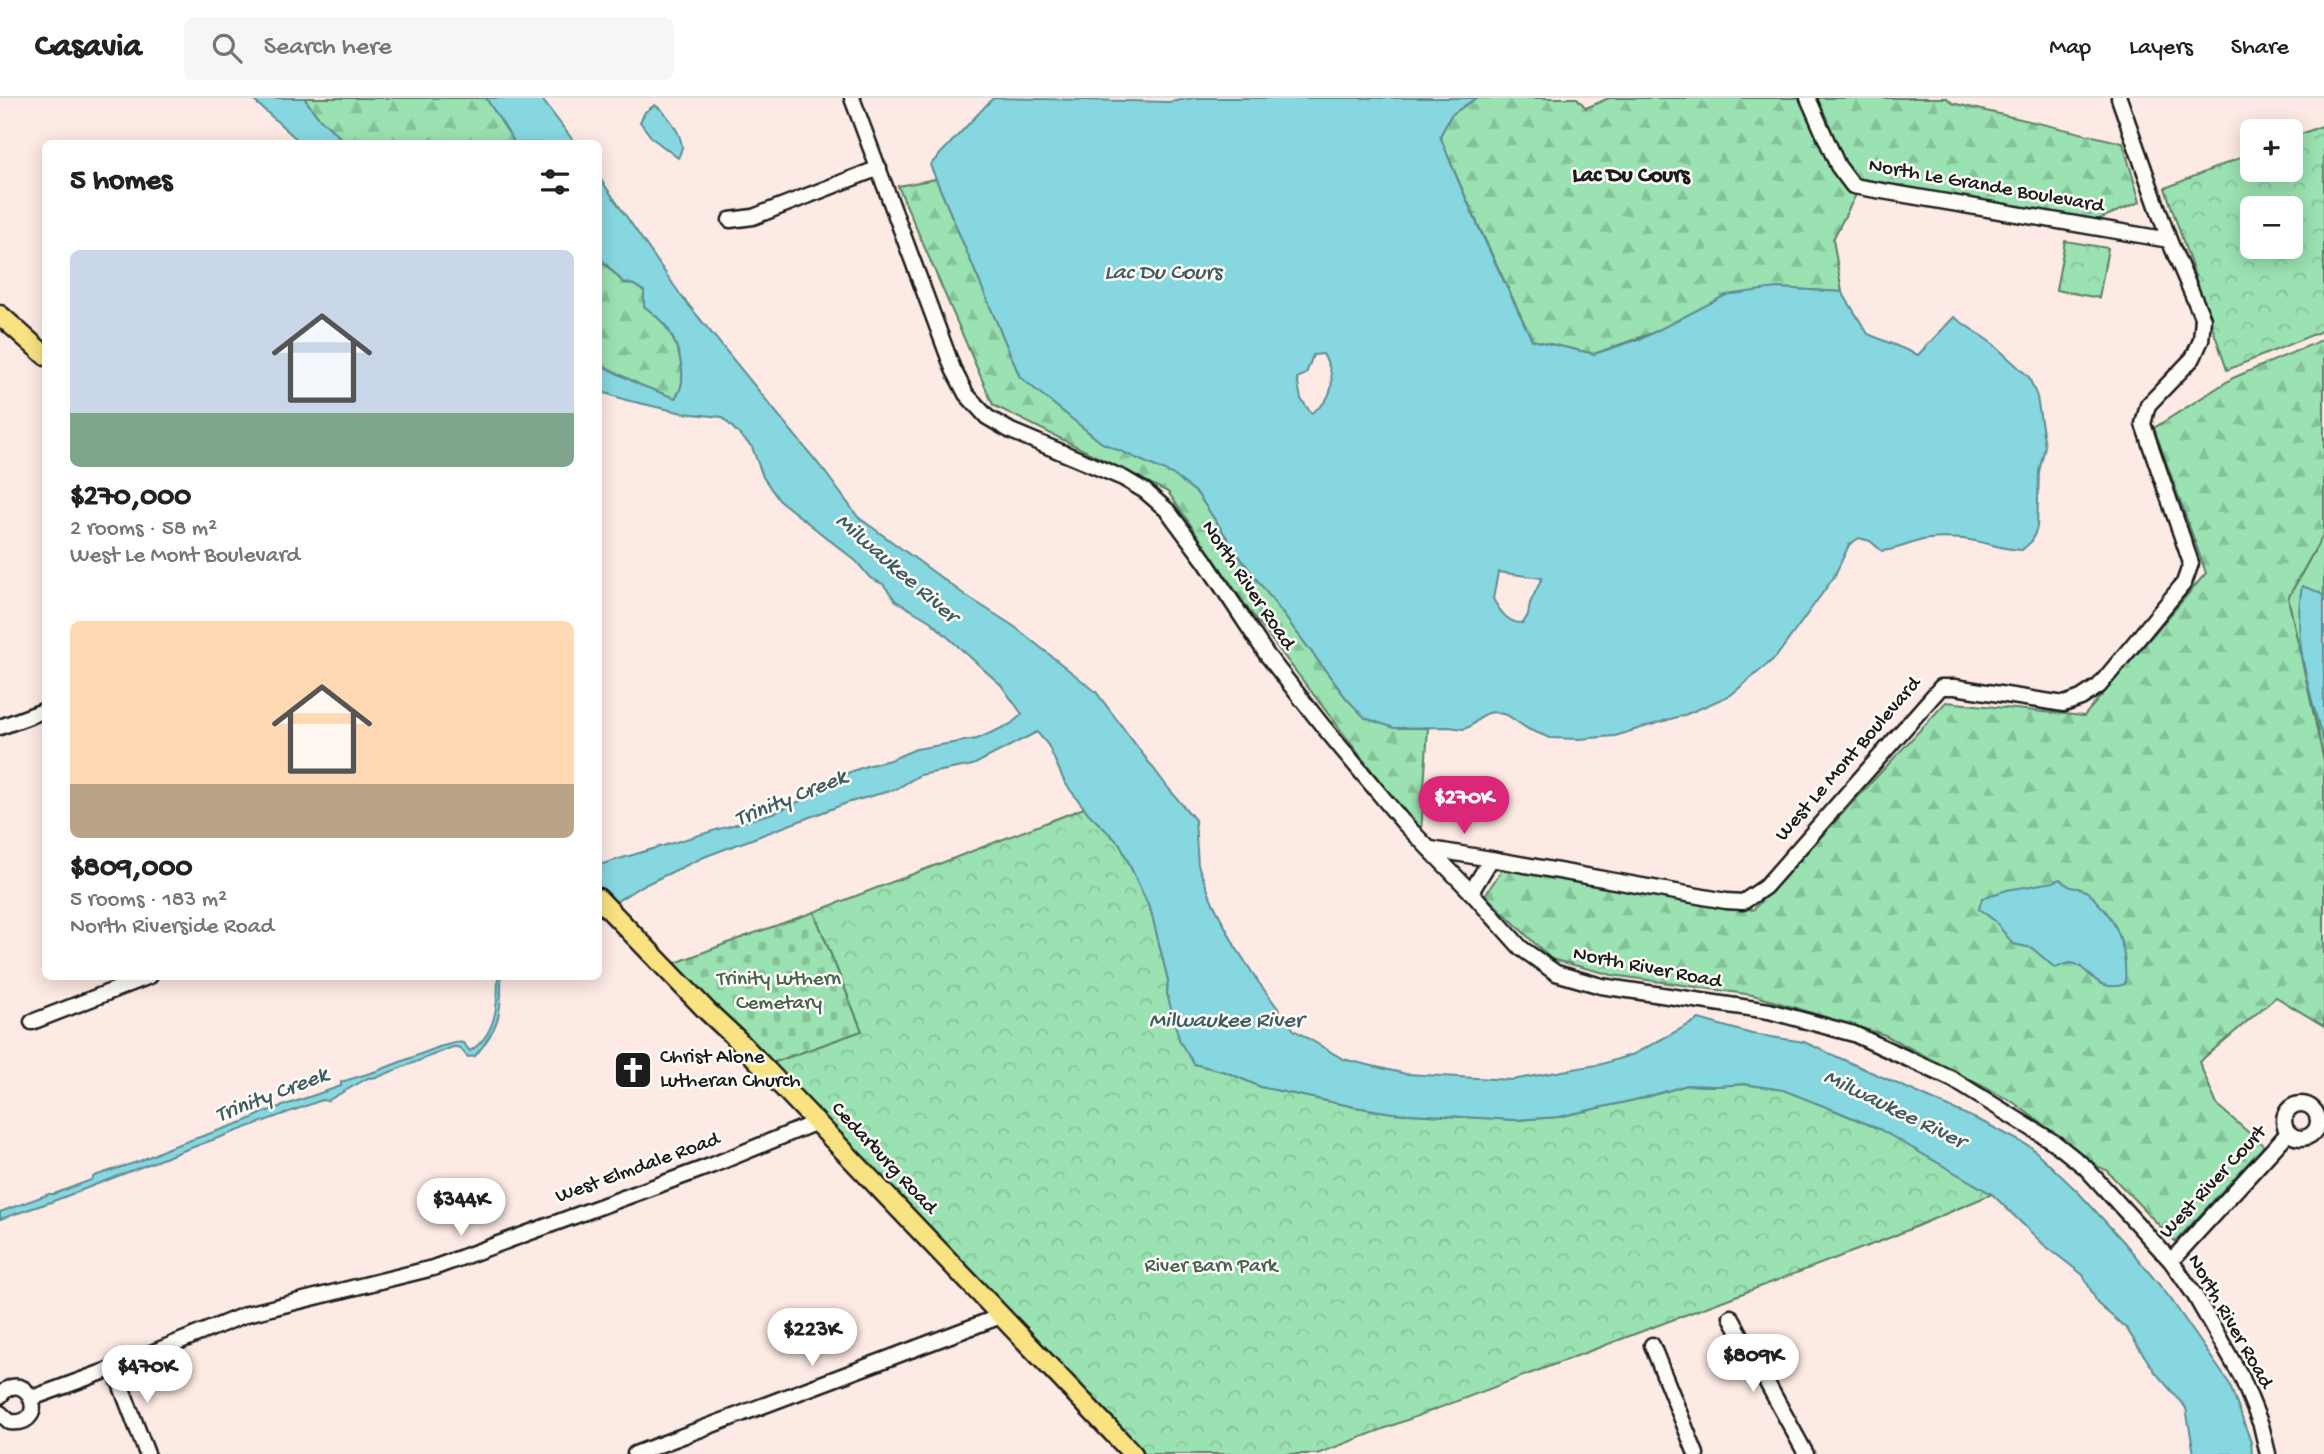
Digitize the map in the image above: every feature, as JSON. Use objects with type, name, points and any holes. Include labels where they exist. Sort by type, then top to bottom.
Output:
[{"type":"main road","points":[[0,315],[42,352]]},
{"type":"main road","name":"Cedarburg Road","points":[[602,902],[817,1122],[1133,1454]]},
{"type":"street","name":"North River Road","points":[[852,98],[953,369],[966,394],[987,417],[1011,431],[1123,478],[1159,502],[1188,537],[1252,633],[1299,696],[1376,791],[1521,948],[1556,973],[1601,986],[1769,1011],[1854,1034],[1952,1079],[2054,1143],[2085,1167],[2171,1261],[2194,1294],[2242,1378],[2268,1454]]},
{"type":"street","name":"North Le Grande Boulevard","points":[[1808,98],[1838,166],[1853,186],[2169,240]]},
{"type":"street","points":[[2119,98],[2169,240]]},
{"type":"street","points":[[730,220],[752,217],[879,168]]},
{"type":"street","name":"West Le Mont Boulevard","points":[[1430,849],[1743,902],[1765,887],[1941,687],[2064,704],[2081,698],[2099,686],[2184,583],[2191,563],[2143,424],[2148,405],[2193,358],[2202,340],[2203,319],[2169,240]]},
{"type":"street","points":[[0,727],[42,711]]},
{"type":"street","points":[[1471,892],[1491,859]]},
{"type":"street","points":[[32,1022],[140,980]]},
{"type":"street","name":"West Elmdale Road","points":[[32,1398],[247,1314],[433,1268],[713,1165],[817,1122]]},
{"type":"street","name":"West River Court","points":[[2171,1261],[2288,1133]]},
{"type":"street","points":[[635,1454],[1001,1315]]},
{"type":"street","points":[[1731,1317],[1806,1454]]},
{"type":"street","points":[[1652,1345],[1696,1454]]},
{"type":"street","points":[[114,1368],[148,1454]]},
{"type":"street","points":[[0,1396],[6,1390],[18,1387],[32,1398],[30,1415],[22,1421],[10,1422],[0,1413]]},
{"type":"green space","points":[[304,98],[486,98],[513,140],[343,140],[318,117]]},
{"type":"green space","points":[[1476,98],[1577,98],[1586,108],[1609,98],[1947,98],[1952,103],[2123,143],[2140,202],[2092,222],[1864,179],[1833,239],[1842,292],[1777,288],[1594,354],[1532,340],[1473,213],[1440,136],[1451,115]]},
{"type":"green space","points":[[2324,125],[2324,330],[2227,370],[2165,188],[2240,158],[2240,182],[2303,182],[2303,133]]},
{"type":"green space","points":[[936,179],[1020,377],[1102,443],[1173,474],[1197,493],[1240,557],[1347,699],[1394,728],[1428,728],[1421,833],[1423,838],[1249,610],[1168,492],[993,405],[898,186]]},
{"type":"green space","points":[[2065,241],[2108,248],[2099,298],[2056,290]]},
{"type":"green space","points":[[602,261],[623,282],[644,291],[644,306],[666,326],[679,355],[682,383],[675,399],[602,366]]},
{"type":"green space","points":[[2324,339],[2324,533],[2288,598],[2324,761],[2324,1026],[2276,997],[2199,1062],[2217,1105],[2264,1146],[2175,1242],[2106,1170],[2013,1102],[1885,1035],[1753,995],[1612,975],[1551,959],[1485,895],[1504,867],[1753,910],[1946,702],[2084,716],[2206,573],[2154,428],[2233,378]]},
{"type":"green space","points":[[2324,533],[2324,761],[2288,598]]},
{"type":"green space","name":"River Barn Park","points":[[1084,808],[1120,844],[1151,911],[1168,980],[1167,994],[1194,1064],[1226,1072],[1261,1087],[1355,1107],[1393,1113],[1516,1120],[1558,1117],[1687,1085],[1744,1084],[1783,1089],[1880,1129],[1992,1194],[1889,1238],[1317,1454],[1131,1454],[764,1066],[862,1031],[814,912]]},
{"type":"green space","name":"Trinity Luthern Cemetary","points":[[814,912],[862,1031],[764,1066],[665,967]]},
{"type":"water","points":[[251,98],[304,98],[318,117],[343,140],[298,140]]},
{"type":"water","points":[[486,98],[541,98],[573,140],[513,140]]},
{"type":"water","name":"Lac Du Cours","points":[[993,98],[1170,102],[1193,98],[1476,98],[1451,115],[1440,136],[1532,340],[1594,354],[1643,338],[1726,295],[1777,288],[1842,292],[1868,334],[1918,355],[1954,317],[1993,344],[2029,377],[2037,397],[2045,446],[2039,472],[2037,527],[2032,541],[2022,550],[1970,540],[1941,538],[1882,551],[1870,541],[1859,538],[1849,545],[1834,577],[1776,657],[1731,695],[1687,714],[1615,736],[1579,739],[1550,738],[1528,729],[1507,715],[1493,712],[1485,714],[1463,729],[1394,728],[1365,718],[1347,699],[1240,557],[1197,493],[1172,474],[1102,443],[1020,377],[930,165]],"holes":[[[1323,354],[1332,379],[1331,387],[1325,401],[1311,413],[1301,399],[1297,378],[1306,374],[1313,355]],[[1498,572],[1542,578],[1523,623],[1509,619],[1493,599]]]},
{"type":"water","points":[[655,105],[668,117],[679,135],[682,147],[678,158],[652,138],[640,122],[645,112]]},
{"type":"water","name":"Milwaukee River","points":[[602,181],[682,297],[825,472],[858,517],[965,595],[1015,627],[1096,692],[1195,820],[1198,865],[1213,903],[1235,946],[1294,1030],[1343,1059],[1406,1074],[1512,1080],[1602,1064],[1634,1054],[1699,1019],[1752,1034],[1804,1042],[1987,1124],[2031,1147],[2078,1192],[2170,1298],[2229,1383],[2251,1442],[2252,1454],[2194,1454],[2186,1408],[2155,1372],[2126,1328],[2098,1304],[2083,1275],[2043,1244],[1992,1194],[1879,1129],[1783,1090],[1744,1084],[1687,1085],[1558,1117],[1516,1120],[1393,1113],[1355,1107],[1261,1087],[1226,1072],[1194,1064],[1180,1042],[1167,994],[1168,980],[1151,911],[1120,844],[1089,814],[1065,783],[1048,745],[1037,732],[973,765],[920,775],[896,789],[847,803],[704,857],[638,888],[614,903],[602,893],[602,864],[776,812],[820,792],[848,773],[916,749],[977,739],[1011,724],[1022,714],[1001,685],[930,621],[896,601],[883,584],[870,578],[856,561],[779,500],[763,477],[752,447],[722,417],[683,413],[602,392],[602,366],[640,385],[675,398],[682,383],[679,355],[668,329],[644,306],[644,291],[623,282],[602,260]]},
{"type":"water","points":[[2302,586],[2319,592],[2324,597],[2324,744],[2308,686],[2301,646],[2299,626]]},
{"type":"water","points":[[2060,879],[2071,887],[2088,892],[2111,919],[2123,950],[2125,984],[2106,986],[2071,963],[2055,968],[2032,948],[2013,944],[1995,921],[1979,909],[1982,898]]},
{"type":"water","points":[[498,980],[501,980],[497,1020],[475,1056],[468,1057],[460,1048],[453,1047],[378,1077],[368,1078],[327,1101],[322,1100],[0,1219],[0,1212],[341,1086],[341,1082],[458,1042],[463,1043],[470,1051],[479,1044],[490,1028]]},
{"type":"place","name":"Christ Alone Lutheran Church","points":[[633,1070]]},
{"type":"district","name":"Lac Du Cours","points":[[1631,176]]},
{"type":"water label","name":"Trinity Creek","points":[[791,799]]},
{"type":"water label","name":"Trinity Creek","points":[[272,1096]]}]
